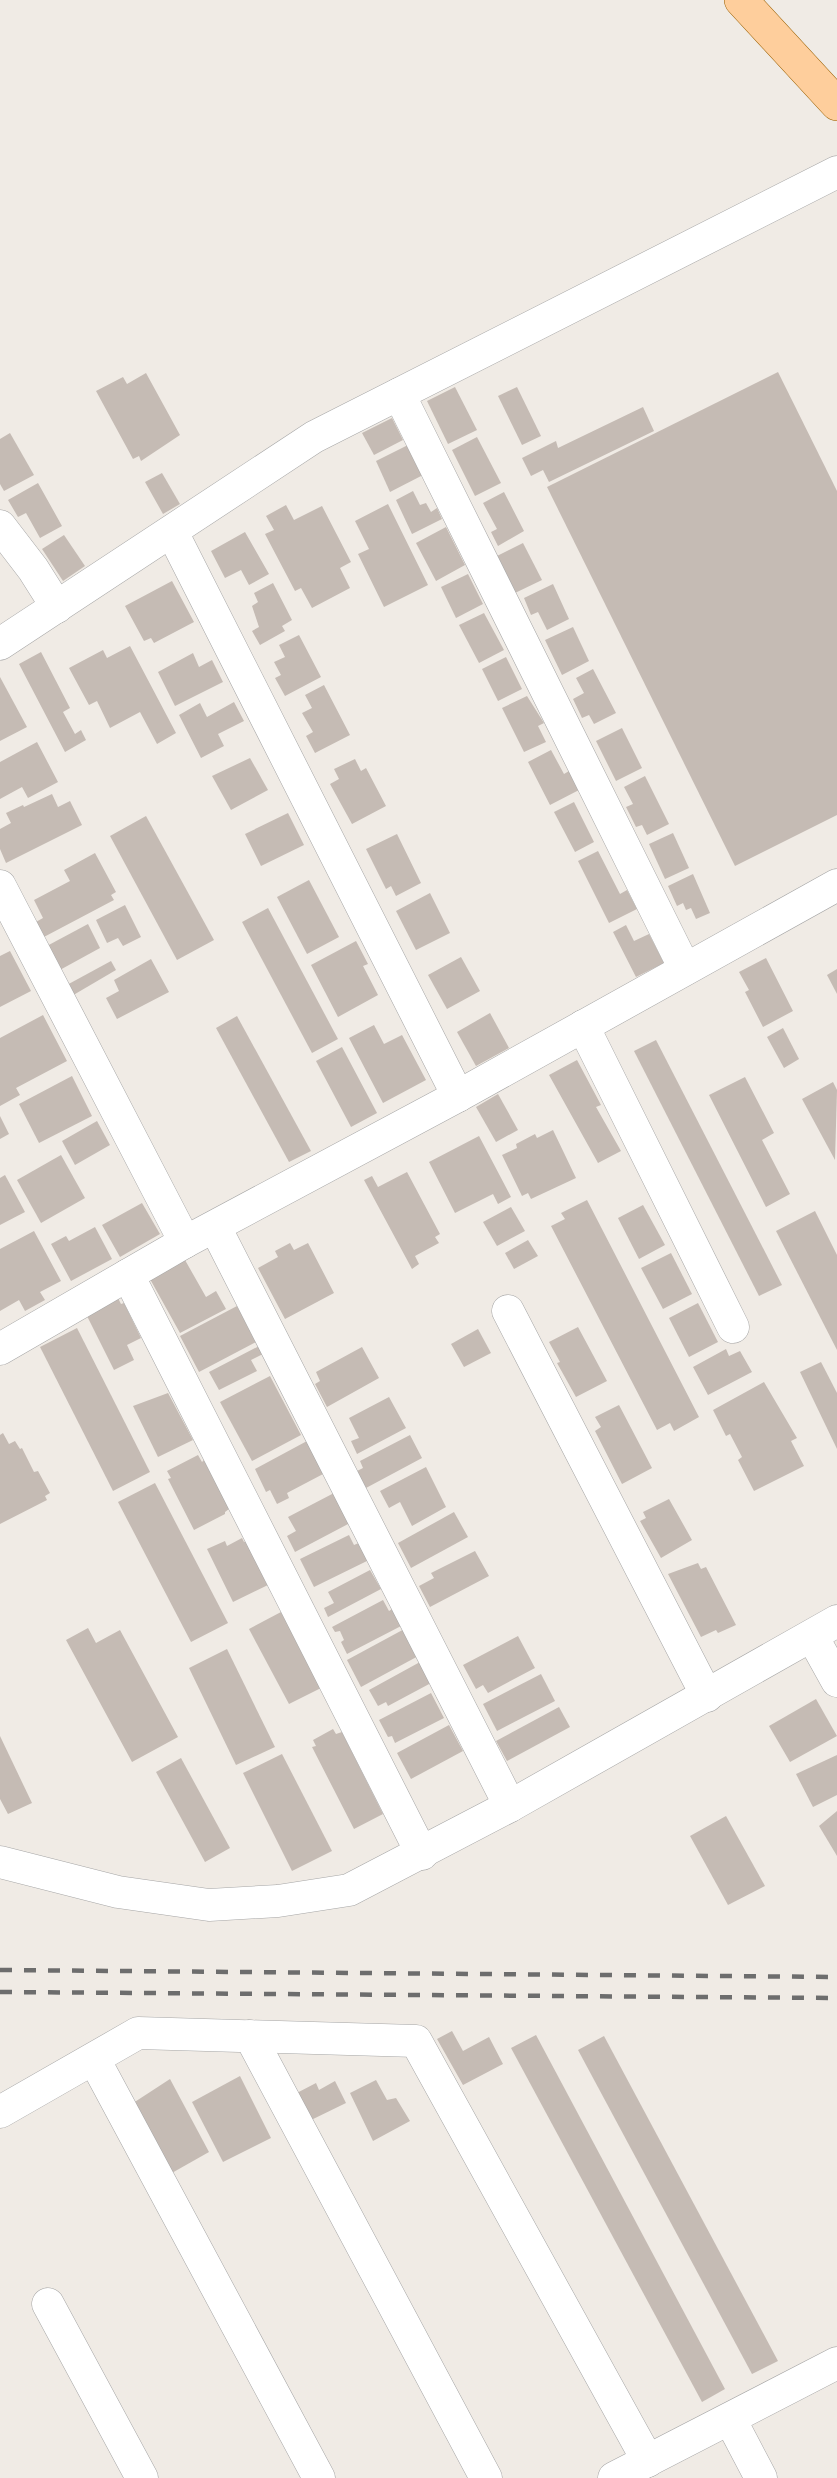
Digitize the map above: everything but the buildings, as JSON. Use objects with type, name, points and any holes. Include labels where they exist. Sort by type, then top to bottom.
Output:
[{"type":"main road","points":[[741,0],[837,104]]},
{"type":"street","points":[[0,644],[314,437],[837,172]]},
{"type":"street","points":[[399,394],[685,969]]},
{"type":"street","points":[[0,526],[33,569],[57,607]]},
{"type":"street","points":[[172,532],[458,1096]]},
{"type":"street","points":[[0,1349],[185,1242],[458,1096],[837,885]]},
{"type":"street","points":[[0,886],[185,1242]]},
{"type":"street","points":[[583,1026],[733,1327]]},
{"type":"street","points":[[215,1227],[510,1806]]},
{"type":"street","points":[[128,1275],[422,1854]]},
{"type":"street","points":[[508,1311],[706,1696]]},
{"type":"street","points":[[0,1862],[118,1893],[209,1905],[278,1901],[349,1890],[422,1854],[510,1806],[824,1629],[837,1681]]},
{"type":"street","points":[[0,2112],[138,2033],[416,2041],[658,2465]]},
{"type":"street","points":[[250,2036],[486,2478]]},
{"type":"street","points":[[94,2059],[319,2478]]},
{"type":"street","points":[[48,2304],[142,2478]]},
{"type":"street","points":[[614,2478],[658,2465],[730,2419],[837,2363]]},
{"type":"street","points":[[730,2419],[761,2478]]},
{"type":"railway","points":[[0,1970],[837,1977]]},
{"type":"railway","points":[[0,1992],[837,1998]]}]
